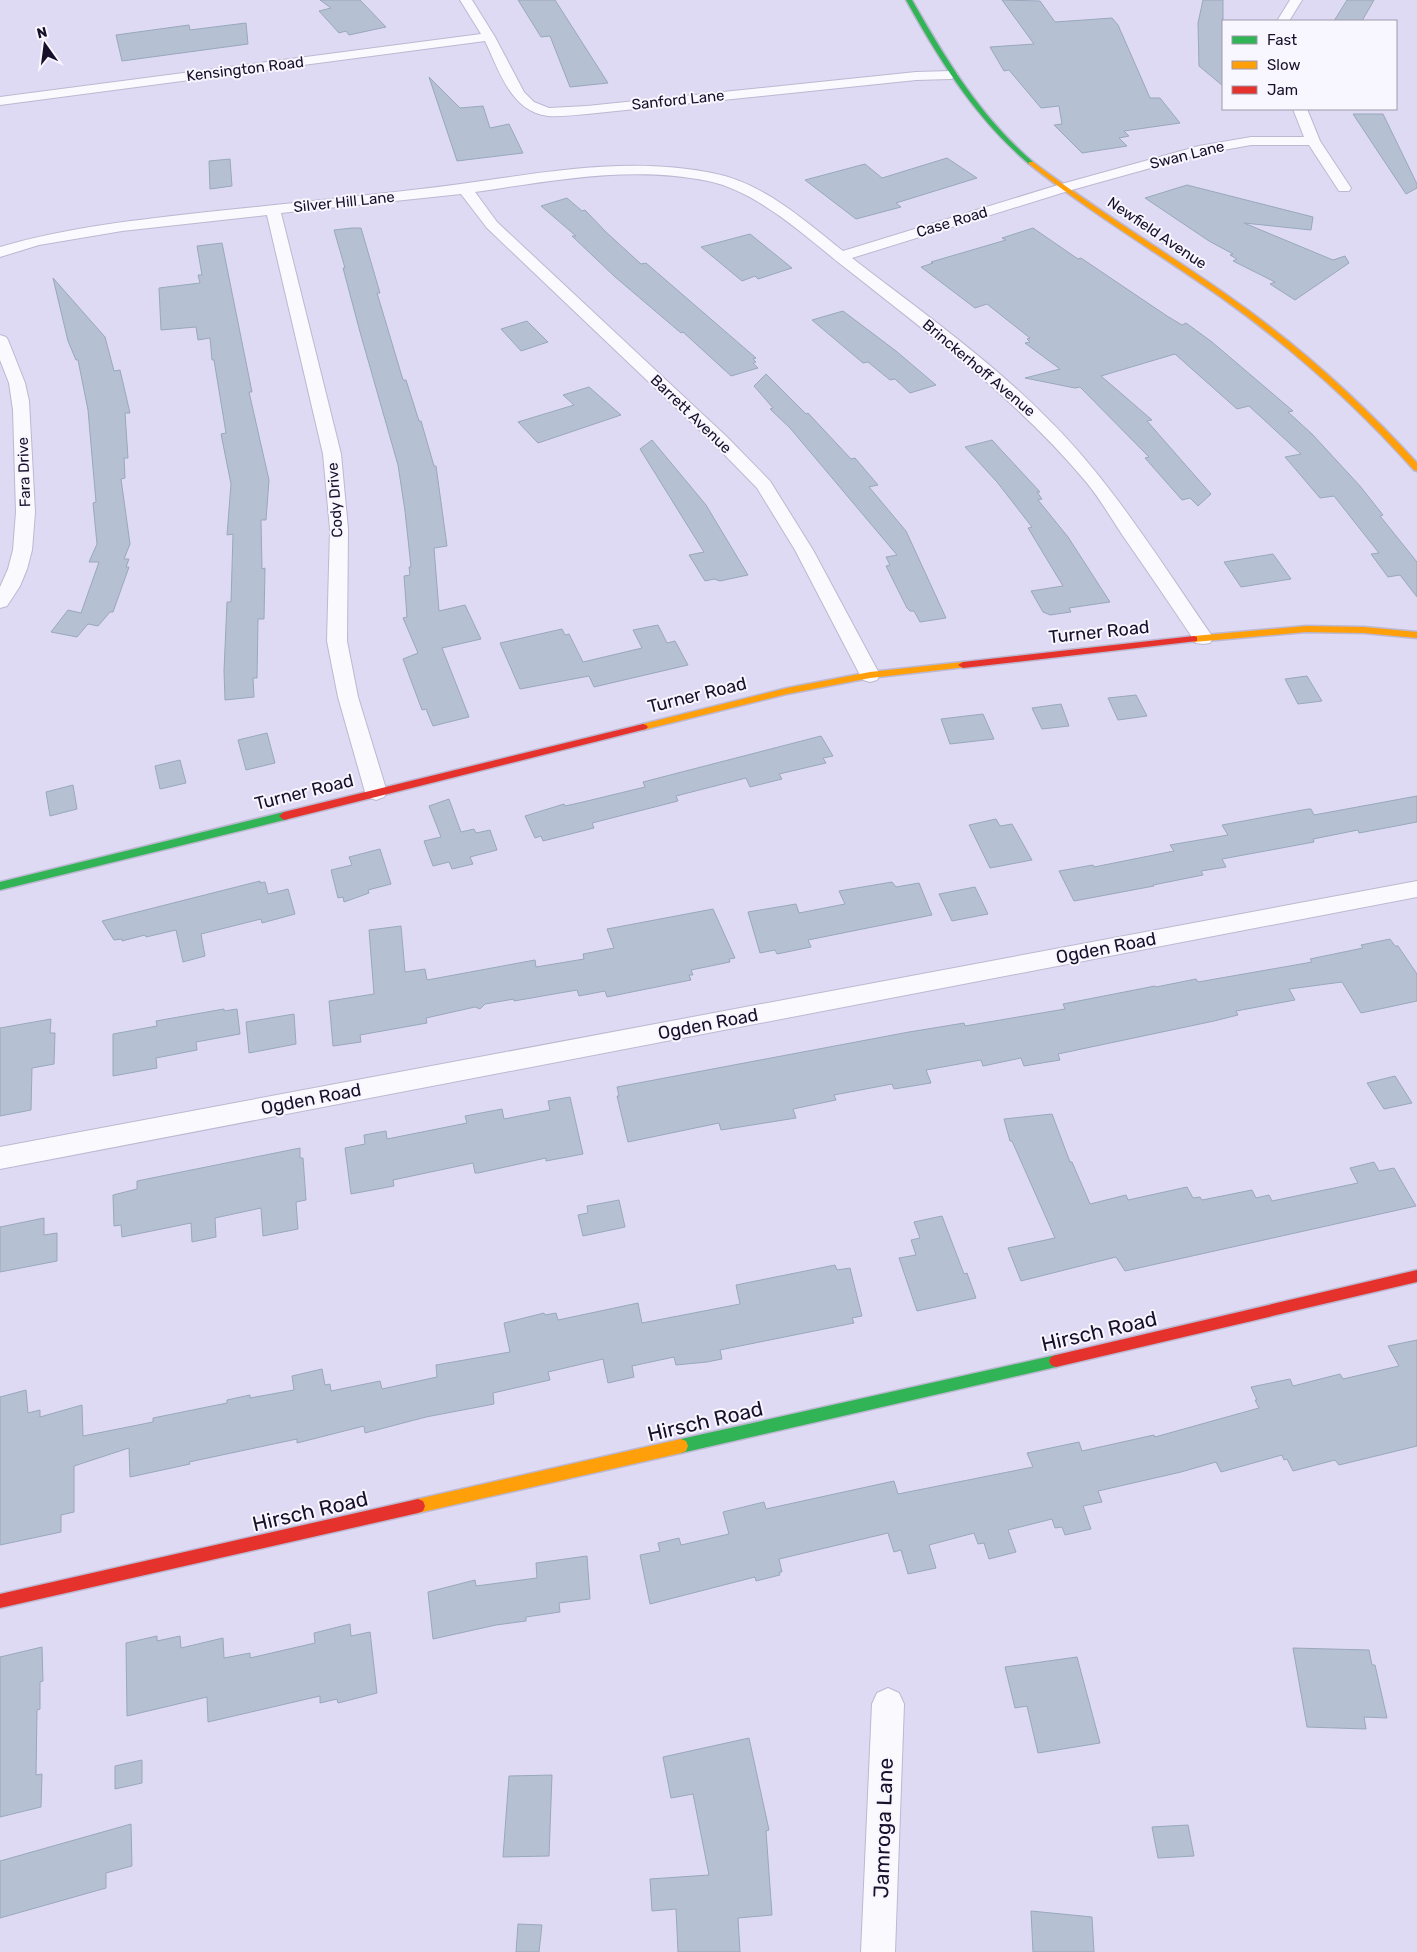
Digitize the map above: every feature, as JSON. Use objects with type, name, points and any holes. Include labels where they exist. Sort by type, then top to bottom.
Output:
[{"type":"street","name":"Sanford Lane","points":[[466,0],[489,37],[518,94],[529,105],[548,112],[952,74]]},
{"type":"street","name":"Newfield Avenue","points":[[909,0],[969,101],[992,128],[1025,158],[1063,188],[1230,299],[1315,366],[1397,438],[1417,468]]},
{"type":"street","points":[[1284,20],[1296,0]]},
{"type":"street","name":"Kensington Road","points":[[0,101],[489,37]]},
{"type":"street","points":[[1300,110],[1313,141],[1344,188]]},
{"type":"street","name":"Swan Lane","points":[[1063,188],[1222,145],[1251,141],[1313,141]]},
{"type":"street","name":"Silver Hill Lane","points":[[0,252],[37,241],[122,226],[465,189],[598,171],[639,169],[690,173]]},
{"type":"street","name":"Brinckerhoff Avenue","points":[[690,173],[733,184],[758,196],[841,256],[977,364],[1042,422],[1071,452],[1095,481],[1202,638]]},
{"type":"street","name":"Case Road","points":[[841,256],[1063,188]]},
{"type":"street","name":"Barrett Avenue","points":[[465,189],[492,225],[721,441],[764,485],[804,550],[870,675]]},
{"type":"street","name":"Cody Drive","points":[[273,210],[332,454],[339,529],[337,641],[348,696],[376,792]]},
{"type":"street","name":"Fara Drive","points":[[0,340],[17,384],[22,412],[26,513],[23,548],[17,573],[0,602]]},
{"type":"street","name":"Turner Road","points":[[0,886],[786,691],[870,675],[1202,638],[1306,629],[1364,630],[1417,635]]},
{"type":"street","name":"Ogden Road","points":[[0,1158],[1417,889]]},
{"type":"street","name":"Hirsch Road","points":[[0,1601],[1417,1276]]},
{"type":"street","name":"Jamroga Lane","points":[[878,1952],[888,1704]]},
{"type":"building","points":[[320,0],[360,0],[386,27],[349,35],[346,31],[339,33],[319,11],[331,8]]},
{"type":"building","points":[[518,0],[555,0],[608,83],[570,87],[550,36],[541,37]]},
{"type":"building","points":[[1002,0],[1040,1],[1055,22],[1112,18],[1118,25],[1150,98],[1160,98],[1180,123],[1124,131],[1129,136],[1119,138],[1127,146],[1082,153],[1054,125],[1062,124],[1059,106],[1041,108],[1009,70],[1004,71],[990,47],[1034,44]]},
{"type":"building","points":[[1203,0],[1223,0],[1222,85],[1199,66],[1198,23]]},
{"type":"building","points":[[1347,0],[1374,0],[1363,20],[1335,20]]},
{"type":"building","points":[[246,23],[248,44],[122,61],[116,35],[189,25],[190,30]]},
{"type":"building","points":[[429,77],[460,108],[483,106],[490,128],[509,124],[523,153],[457,161]]},
{"type":"building","points":[[1353,114],[1383,114],[1417,184],[1417,188],[1406,194]]},
{"type":"building","points":[[947,158],[977,178],[896,203],[901,207],[856,219],[805,180],[865,164],[882,178]]},
{"type":"building","points":[[230,159],[232,186],[210,189],[209,161]]},
{"type":"building","points":[[1187,185],[1313,217],[1311,230],[1244,223],[1333,260],[1345,256],[1349,263],[1295,300],[1270,284],[1275,282],[1233,261],[1237,259],[1230,255],[1233,254],[1209,241],[1145,198]]},
{"type":"building","points":[[567,198],[582,211],[585,210],[641,264],[646,263],[756,358],[753,359],[756,362],[753,363],[758,368],[731,376],[683,332],[681,333],[614,276],[572,236],[576,236],[541,206]]},
{"type":"building","points":[[361,228],[380,293],[377,293],[403,380],[406,380],[419,421],[421,421],[434,466],[436,466],[447,546],[434,548],[439,611],[465,605],[481,639],[442,648],[469,717],[433,726],[426,709],[422,710],[403,659],[418,653],[403,618],[407,617],[404,576],[410,575],[409,567],[411,567],[405,511],[398,465],[360,332],[334,230]]},
{"type":"building","points":[[1033,228],[1167,316],[1182,325],[1186,323],[1212,342],[1293,411],[1288,412],[1312,434],[1360,486],[1383,515],[1380,516],[1417,562],[1417,597],[1400,575],[1388,577],[1371,554],[1379,553],[1334,496],[1320,498],[1285,457],[1301,454],[1249,406],[1237,409],[1175,354],[1101,376],[1152,420],[1147,421],[1211,494],[1198,506],[1190,498],[1182,500],[1145,458],[1149,457],[1080,387],[1075,388],[1025,378],[1060,369],[1025,343],[1030,342],[1027,339],[1030,338],[987,304],[975,308],[921,267],[933,263],[931,262],[1006,240],[1002,238]]},
{"type":"building","points":[[750,234],[792,268],[758,279],[755,276],[742,281],[701,247]]},
{"type":"building","points":[[222,243],[252,392],[249,392],[269,480],[266,520],[261,520],[262,569],[265,568],[264,619],[258,619],[257,678],[253,678],[254,697],[225,700],[224,671],[227,602],[231,602],[233,534],[227,535],[231,484],[221,434],[226,433],[214,360],[212,360],[210,338],[198,340],[196,327],[161,330],[159,288],[200,283],[198,275],[202,275],[197,246]]},
{"type":"building","points":[[53,278],[105,337],[114,371],[120,370],[130,413],[125,413],[128,458],[124,458],[125,478],[121,479],[130,544],[124,559],[129,559],[126,567],[129,567],[113,612],[110,612],[98,626],[88,624],[77,637],[51,632],[68,610],[81,613],[99,562],[89,562],[97,544],[93,503],[96,502],[88,410],[78,360],[76,360],[68,341]]},
{"type":"building","points":[[843,311],[896,351],[936,385],[910,393],[895,379],[890,380],[868,362],[863,363],[812,320]]},
{"type":"building","points":[[527,321],[548,342],[521,351],[501,329]]},
{"type":"building","points":[[766,374],[806,414],[808,413],[851,459],[855,458],[878,485],[869,487],[906,531],[946,618],[920,622],[914,611],[910,611],[907,608],[886,566],[890,565],[886,557],[897,555],[790,428],[770,409],[773,408],[754,386]]},
{"type":"building","points":[[589,387],[621,415],[538,443],[518,422],[574,405],[563,395]]},
{"type":"building","points":[[652,440],[706,505],[748,575],[720,581],[714,579],[705,581],[689,555],[704,552],[640,449]]},
{"type":"building","points":[[992,440],[1040,492],[1037,492],[1042,499],[1038,500],[1068,537],[1110,602],[1069,608],[1071,612],[1050,615],[1043,612],[1031,591],[1063,586],[1028,528],[1032,527],[997,482],[965,447]]},
{"type":"building","points":[[1273,554],[1291,579],[1241,587],[1224,562]]},
{"type":"building","points":[[658,625],[667,643],[675,641],[688,665],[594,687],[589,676],[520,689],[500,643],[562,629],[565,635],[569,634],[583,662],[642,648],[633,630]]},
{"type":"building","points":[[1307,676],[1322,701],[1298,704],[1285,679]]},
{"type":"building","points":[[1136,695],[1147,716],[1118,720],[1108,698]]},
{"type":"building","points":[[1061,704],[1069,726],[1042,729],[1032,708]]},
{"type":"building","points":[[983,714],[994,739],[950,744],[941,719]]},
{"type":"building","points":[[267,733],[275,763],[246,770],[238,740]]},
{"type":"building","points":[[821,736],[833,756],[823,758],[826,763],[779,774],[782,779],[750,787],[746,778],[676,796],[678,801],[592,823],[594,828],[543,841],[541,836],[535,838],[525,816],[564,804],[565,806],[645,787],[643,782]]},
{"type":"building","points":[[180,760],[186,783],[160,789],[155,766]]},
{"type":"building","points":[[73,785],[77,809],[50,816],[46,792]]},
{"type":"building","points":[[1417,796],[1417,822],[1359,833],[1358,830],[1313,839],[1314,842],[1222,859],[1226,867],[1201,871],[1203,875],[1154,886],[1074,901],[1059,871],[1093,865],[1094,867],[1174,851],[1170,845],[1228,835],[1222,825],[1308,809],[1311,809],[1314,815]]},
{"type":"building","points":[[449,799],[461,832],[474,829],[476,833],[490,830],[497,850],[470,857],[473,864],[452,869],[449,862],[433,866],[424,841],[441,837],[429,806]]},
{"type":"building","points":[[996,819],[1000,826],[1012,824],[1032,860],[990,868],[969,825]]},
{"type":"building","points":[[380,849],[391,884],[368,890],[369,893],[344,902],[343,897],[338,898],[331,870],[352,865],[349,857]]},
{"type":"building","points":[[260,881],[260,883],[265,882],[268,894],[288,889],[295,914],[262,923],[261,919],[201,934],[205,956],[183,962],[176,930],[122,941],[122,939],[114,940],[102,921]]},
{"type":"building","points":[[892,882],[896,887],[919,883],[932,915],[808,940],[811,947],[777,954],[775,950],[760,953],[748,912],[796,904],[799,913],[845,904],[839,891]]},
{"type":"building","points":[[975,887],[988,914],[952,921],[939,894]]},
{"type":"building","points":[[713,909],[735,958],[729,959],[730,962],[691,970],[693,975],[689,975],[691,980],[607,997],[605,991],[579,996],[577,990],[485,1004],[480,1009],[475,1007],[426,1018],[427,1023],[360,1035],[361,1042],[333,1046],[329,1001],[374,994],[369,930],[401,926],[405,972],[425,969],[427,980],[535,960],[536,967],[584,959],[583,954],[614,948],[607,929]]},
{"type":"building","points":[[1390,939],[1395,946],[1398,946],[1417,974],[1417,1001],[1361,1013],[1342,982],[1289,989],[1295,1000],[1236,1011],[1238,1015],[1214,1021],[1058,1054],[1060,1060],[1024,1066],[1021,1058],[983,1066],[981,1060],[926,1070],[931,1083],[894,1089],[892,1084],[834,1095],[836,1100],[793,1109],[796,1118],[721,1130],[719,1123],[628,1142],[617,1096],[619,1096],[617,1087],[909,1032],[964,1023],[965,1026],[1065,1009],[1063,1004],[1155,986],[1196,979],[1198,982],[1312,962],[1310,959],[1363,948],[1361,945]]},
{"type":"building","points":[[224,1009],[224,1011],[237,1009],[240,1034],[196,1042],[197,1050],[156,1058],[157,1068],[113,1076],[113,1034],[157,1026],[156,1021]]},
{"type":"building","points":[[294,1014],[296,1044],[249,1053],[246,1022]]},
{"type":"building","points":[[51,1019],[50,1033],[55,1033],[54,1064],[32,1068],[31,1110],[0,1116],[0,1028]]},
{"type":"building","points":[[1395,1076],[1412,1103],[1384,1109],[1367,1083]]},
{"type":"building","points":[[570,1097],[583,1154],[546,1161],[546,1158],[478,1173],[475,1173],[473,1163],[393,1180],[394,1186],[351,1194],[345,1148],[365,1144],[364,1135],[386,1131],[387,1139],[467,1123],[465,1116],[502,1109],[504,1119],[550,1110],[548,1101]]},
{"type":"building","points":[[1052,1114],[1070,1162],[1072,1162],[1090,1204],[1126,1195],[1128,1200],[1187,1187],[1193,1198],[1200,1197],[1202,1200],[1252,1190],[1256,1198],[1269,1195],[1272,1201],[1358,1183],[1350,1168],[1374,1162],[1379,1171],[1394,1168],[1416,1206],[1125,1271],[1116,1257],[1021,1281],[1008,1248],[1055,1238],[1012,1141],[1010,1141],[1004,1119]]},
{"type":"building","points":[[300,1148],[300,1158],[303,1158],[306,1200],[296,1202],[298,1229],[263,1236],[261,1208],[215,1218],[216,1237],[192,1242],[191,1223],[122,1237],[121,1225],[114,1226],[113,1195],[137,1189],[137,1181]]},
{"type":"building","points":[[619,1200],[625,1227],[583,1236],[578,1215],[588,1213],[587,1206]]},
{"type":"building","points":[[942,1216],[964,1274],[967,1273],[976,1298],[917,1311],[899,1258],[916,1255],[911,1240],[920,1238],[914,1222]]},
{"type":"building","points":[[44,1218],[44,1235],[57,1233],[57,1261],[0,1272],[0,1227]]},
{"type":"building","points":[[835,1265],[837,1270],[850,1268],[862,1316],[852,1318],[854,1323],[720,1350],[722,1359],[707,1362],[676,1365],[674,1357],[632,1366],[634,1377],[608,1383],[603,1359],[548,1372],[550,1380],[493,1393],[494,1404],[426,1417],[365,1433],[364,1426],[297,1443],[297,1439],[189,1462],[190,1464],[130,1477],[129,1448],[74,1466],[74,1512],[61,1515],[61,1532],[0,1545],[0,1397],[26,1390],[28,1413],[40,1410],[40,1417],[82,1405],[83,1436],[153,1422],[153,1418],[227,1403],[227,1400],[250,1395],[250,1398],[294,1390],[292,1376],[322,1369],[325,1385],[330,1384],[331,1391],[380,1381],[382,1389],[437,1377],[436,1365],[510,1352],[504,1323],[544,1313],[545,1315],[556,1313],[558,1320],[638,1303],[642,1323],[740,1304],[736,1285]]},
{"type":"building","points":[[1417,1340],[1417,1446],[1339,1465],[1335,1460],[1293,1471],[1287,1459],[1284,1460],[1282,1455],[1221,1472],[1216,1462],[1098,1491],[1102,1502],[1083,1506],[1091,1529],[1065,1535],[1062,1527],[1055,1528],[1052,1519],[1008,1530],[1016,1552],[989,1559],[984,1543],[978,1544],[974,1533],[929,1545],[936,1568],[908,1574],[901,1550],[894,1552],[888,1533],[779,1559],[782,1572],[779,1572],[780,1575],[756,1581],[755,1577],[650,1604],[640,1555],[660,1551],[658,1543],[679,1538],[681,1545],[729,1534],[723,1512],[764,1502],[766,1509],[894,1481],[898,1494],[1033,1467],[1027,1453],[1079,1442],[1082,1451],[1154,1435],[1155,1437],[1259,1408],[1251,1387],[1290,1379],[1293,1386],[1340,1374],[1343,1379],[1399,1366],[1388,1346]]},
{"type":"building","points":[[587,1556],[590,1599],[559,1603],[560,1612],[526,1617],[526,1621],[496,1625],[433,1639],[428,1592],[475,1580],[476,1586],[537,1578],[536,1563]]},
{"type":"building","points":[[350,1624],[351,1636],[370,1632],[377,1693],[338,1703],[337,1699],[320,1703],[320,1696],[208,1722],[207,1697],[127,1716],[126,1643],[157,1636],[157,1641],[180,1636],[181,1648],[223,1638],[224,1658],[250,1653],[250,1658],[315,1643],[314,1633]]},
{"type":"building","points":[[42,1647],[43,1681],[40,1682],[40,1709],[37,1710],[36,1775],[42,1774],[41,1807],[0,1817],[0,1657]]},
{"type":"building","points":[[1293,1648],[1369,1650],[1372,1665],[1375,1665],[1387,1718],[1364,1717],[1366,1729],[1307,1727]]},
{"type":"building","points":[[1077,1657],[1100,1743],[1038,1753],[1027,1706],[1015,1708],[1005,1667]]},
{"type":"building","points":[[749,1738],[769,1830],[766,1831],[772,1915],[738,1918],[740,1952],[678,1952],[676,1909],[652,1911],[650,1879],[709,1875],[693,1794],[671,1798],[663,1757]]},
{"type":"building","points":[[142,1760],[142,1783],[115,1789],[115,1766]]},
{"type":"building","points":[[552,1775],[549,1856],[503,1857],[509,1776]]},
{"type":"building","points":[[131,1824],[132,1866],[106,1873],[106,1888],[0,1918],[0,1861]]},
{"type":"building","points":[[1188,1825],[1194,1856],[1158,1858],[1152,1827]]},
{"type":"building","points":[[1031,1911],[1092,1917],[1094,1952],[1033,1952]]},
{"type":"building","points":[[518,1924],[542,1925],[539,1952],[516,1952]]},
{"type":"traffic: fast","points":[[909,0],[962,88],[994,128],[1031,163]]},
{"type":"traffic: fast","points":[[0,886],[284,816]]},
{"type":"traffic: fast","points":[[681,1446],[1056,1361]]},
{"type":"traffic: slow","points":[[1031,163],[1102,215],[1201,280],[1277,336],[1350,398],[1417,468]]},
{"type":"traffic: slow","points":[[1194,639],[1306,629],[1364,630],[1417,635]]},
{"type":"traffic: slow","points":[[643,727],[787,691],[870,675],[963,665]]},
{"type":"traffic: slow","points":[[418,1506],[681,1446]]},
{"type":"traffic: jam","points":[[963,665],[1194,639]]},
{"type":"traffic: jam","points":[[284,816],[643,727]]},
{"type":"traffic: jam","points":[[1056,1361],[1417,1276]]},
{"type":"traffic: jam","points":[[0,1601],[418,1506]]}]
